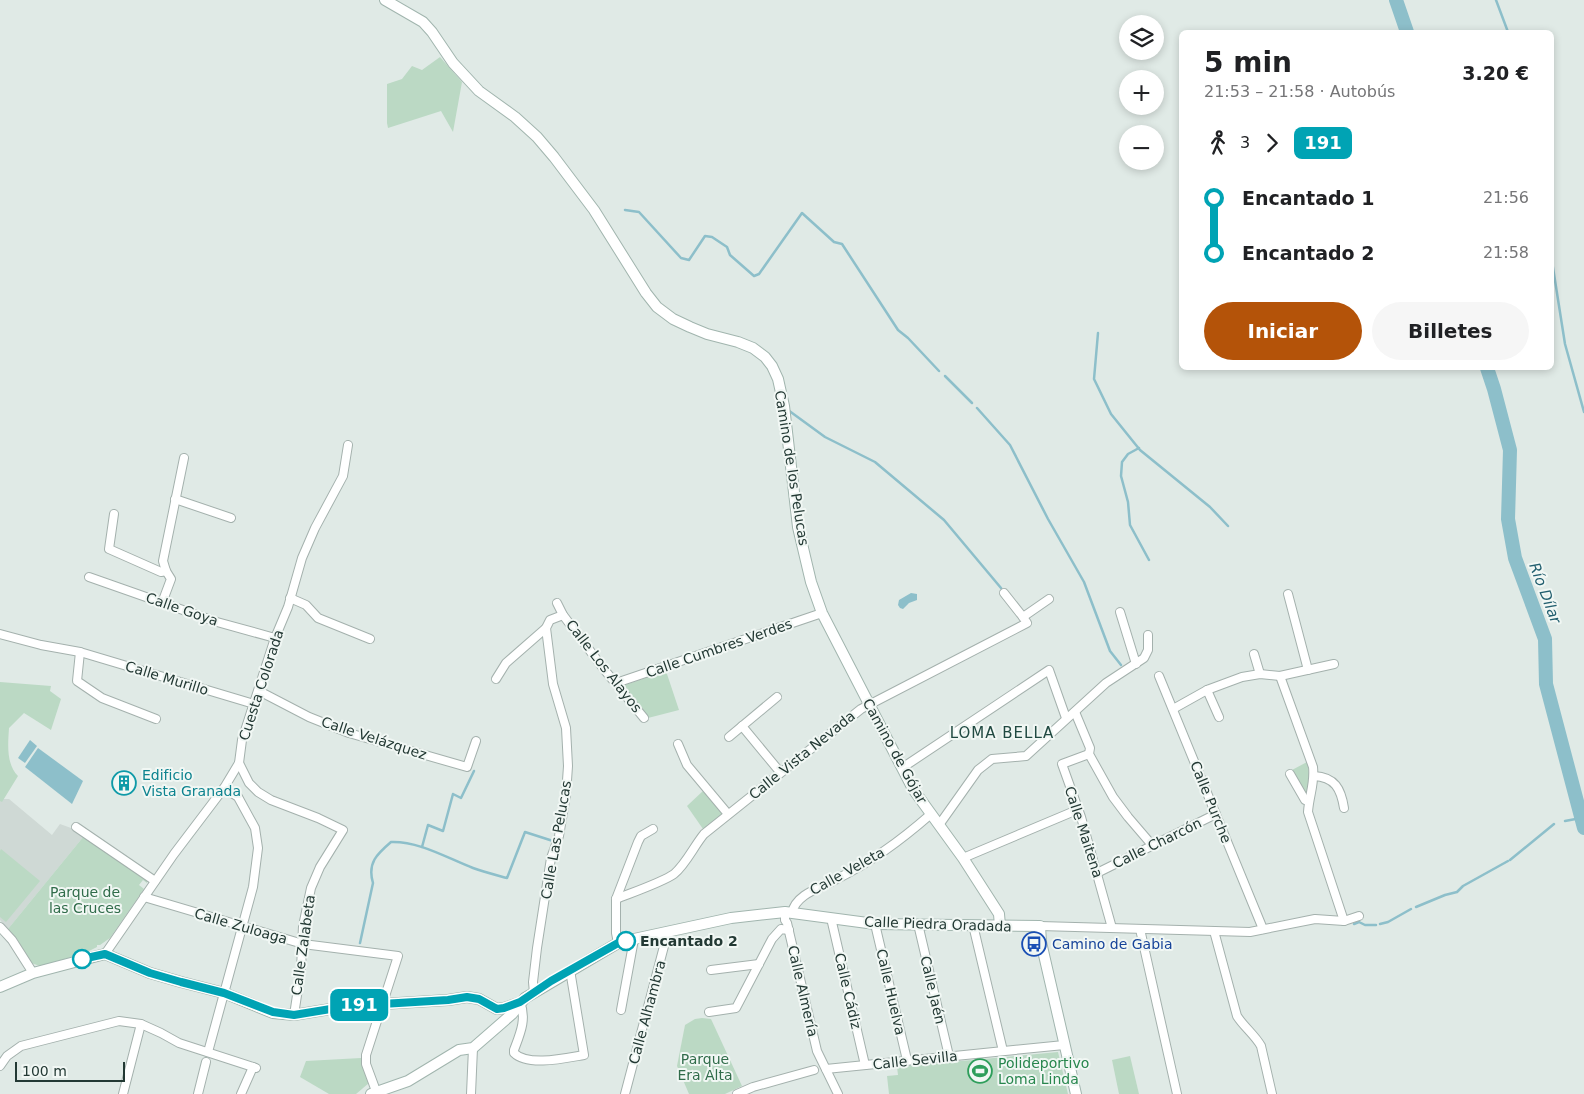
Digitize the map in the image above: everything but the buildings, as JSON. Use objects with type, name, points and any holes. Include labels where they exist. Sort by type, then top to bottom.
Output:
[{"type":"street","name":"Camino de los Pelucas","points":[[386,0],[423,22],[453,62],[479,91],[515,117],[537,137],[594,210],[646,293],[657,307],[690,328],[753,348],[765,357],[772,366],[778,379],[784,406],[798,527],[815,595]]},
{"type":"street","name":"Cuesta Colorada","points":[[105,954],[174,854],[224,788],[239,763],[242,740],[302,558],[314,528],[343,476],[348,445]]},
{"type":"street","points":[[162,604],[171,579],[163,561],[184,458]]},
{"type":"street","points":[[175,499],[231,518]]},
{"type":"street","points":[[114,514],[109,549],[161,572],[166,571]]},
{"type":"street","name":"Calle Goya","points":[[89,577],[217,622],[276,638]]},
{"type":"street","points":[[1004,593],[1023,617]]},
{"type":"street","points":[[1288,594],[1308,670]]},
{"type":"street","name":"Camino de Gójar","points":[[815,595],[822,613],[913,789],[963,858],[999,914],[1000,926]]},
{"type":"street","points":[[290,598],[306,605],[318,618],[370,639]]},
{"type":"street","name":"Calle Vista Nevada","points":[[616,898],[672,875],[682,866],[704,834],[861,708],[1027,623],[1023,617],[1049,599]]},
{"type":"street","name":"Calle Los Alayos","points":[[557,603],[563,615],[644,718]]},
{"type":"street","points":[[1120,612],[1136,664]]},
{"type":"street","name":"Calle Cumbres Verdes","points":[[616,683],[822,613]]},
{"type":"street","name":"Calle Los Alayos","points":[[546,628],[550,620],[563,615]]},
{"type":"street","points":[[496,679],[506,662],[546,628]]},
{"type":"street","name":"Calle Las Pelucas","points":[[534,993],[533,982],[537,948],[551,858],[559,836],[566,795],[568,766],[566,728],[553,684],[546,628]]},
{"type":"street","name":"Calle Murillo","points":[[0,634],[41,645],[80,652],[254,704]]},
{"type":"street","points":[[939,825],[978,770],[992,759],[1026,756],[1106,683],[1144,658],[1148,650],[1148,635]]},
{"type":"street","points":[[80,652],[77,681],[102,698],[156,719]]},
{"type":"street","points":[[1254,654],[1260,674]]},
{"type":"street","points":[[1173,709],[1207,690],[1242,677],[1260,674],[1280,676],[1334,664]]},
{"type":"street","points":[[902,768],[1049,670],[1066,718]]},
{"type":"street","name":"Calle Purche","points":[[1159,676],[1263,930]]},
{"type":"street","points":[[1280,676],[1313,767],[1314,776],[1308,801],[1308,812],[1344,921]]},
{"type":"street","points":[[1207,690],[1220,717]]},
{"type":"street","name":"Calle Velázquez","points":[[259,691],[309,717],[349,733],[467,767],[476,741]]},
{"type":"street","points":[[729,737],[777,697]]},
{"type":"street","points":[[1075,712],[1090,748],[1089,754],[1113,797],[1152,845]]},
{"type":"street","points":[[742,726],[780,772]]},
{"type":"street","points":[[678,744],[687,765],[728,814]]},
{"type":"street","name":"Calle Maitena","points":[[1089,754],[1062,764],[1077,810],[1081,816],[1112,928]]},
{"type":"street","name":"Calle Zalabeta","points":[[239,763],[249,783],[258,792],[271,800],[343,830],[320,867],[311,888],[303,926],[303,944],[294,1015]]},
{"type":"street","points":[[1290,774],[1305,800],[1308,801]]},
{"type":"street","points":[[1314,776],[1324,777],[1336,785],[1343,800],[1344,808]]},
{"type":"street","points":[[208,1052],[253,887],[258,848],[255,828],[238,797],[224,788]]},
{"type":"street","points":[[963,858],[1077,810]]},
{"type":"street","name":"Calle Veleta","points":[[709,1012],[736,1008],[776,930],[805,895],[874,859],[931,814]]},
{"type":"street","name":"Calle Charcón","points":[[1097,873],[1216,814]]},
{"type":"street","points":[[76,827],[155,881]]},
{"type":"street","points":[[618,943],[616,933],[616,898],[641,836],[653,829]]},
{"type":"street","name":"Calle Zuloaga","points":[[144,897],[303,944],[398,956],[383,1004]]},
{"type":"street","name":"Calle Piedra Oradada","points":[[520,1002],[570,970],[618,943],[731,918],[787,915],[832,918],[875,924],[974,924],[1250,932],[1315,919],[1344,921],[1359,916]]},
{"type":"street","name":"Calle Almería","points":[[787,915],[817,1051],[838,1094]]},
{"type":"street","name":"Calle Cádiz","points":[[832,918],[865,1065]]},
{"type":"street","name":"Calle Huelva","points":[[875,924],[907,1060]]},
{"type":"street","name":"Calle Jaén","points":[[918,924],[949,1056]]},
{"type":"street","points":[[974,924],[1003,1051]]},
{"type":"street","points":[[1037,926],[1076,1094]]},
{"type":"street","points":[[0,927],[12,940],[33,973]]},
{"type":"street","points":[[1041,942],[1054,927]]},
{"type":"street","points":[[772,939],[781,929],[789,930]]},
{"type":"street","points":[[1140,930],[1177,1094]]},
{"type":"street","name":"Calle Alhambra","points":[[625,1094],[668,931]]},
{"type":"street","points":[[1214,931],[1237,1016],[1243,1026],[1257,1039],[1261,1046],[1272,1094]]},
{"type":"street","points":[[621,1010],[634,939]]},
{"type":"street","points":[[0,988],[33,973],[105,954],[150,973],[224,993],[273,1012],[294,1015],[349,1006],[448,1000],[467,997],[479,999],[497,1009],[520,1002]]},
{"type":"street","points":[[711,970],[759,964]]},
{"type":"street","points":[[520,1002],[524,1011],[522,1028],[514,1050],[518,1057],[528,1060],[545,1060],[584,1055],[570,970]]},
{"type":"street","points":[[383,1004],[366,1055],[366,1064],[374,1093],[408,1081],[459,1050],[473,1048],[512,1014],[520,1002]]},
{"type":"street","points":[[0,1066],[7,1056],[21,1046],[118,1021],[141,1024],[161,1032],[179,1043],[254,1068],[242,1094]]},
{"type":"street","points":[[123,1094],[141,1024]]},
{"type":"street","name":"Calle Sevilla","points":[[826,1068],[1064,1045]]},
{"type":"street","points":[[472,1094],[473,1048]]},
{"type":"street","points":[[198,1094],[206,1062]]},
{"type":"street","points":[[737,1094],[814,1070]]},
{"type":"shaded area","points":[[9,799],[52,835],[60,824],[84,836],[8,929],[0,920],[0,801]]},
{"type":"green space","points":[[440,57],[462,82],[453,132],[441,111],[388,128],[387,84],[402,79],[412,66],[422,70]]},
{"type":"green space","points":[[666,671],[679,710],[648,718],[622,686]]},
{"type":"green space","points":[[0,682],[51,686],[50,691],[61,699],[51,730],[24,713],[9,728],[8,747],[11,766],[18,776],[2,802],[0,801]]},
{"type":"green space","points":[[1307,762],[1309,779],[1305,795],[1292,770]]},
{"type":"green space","points":[[704,790],[724,814],[703,829],[687,806]]},
{"type":"green space","name":"Parque de las Cruces","points":[[84,836],[147,878],[147,883],[143,880],[139,885],[144,889],[110,938],[100,945],[85,953],[83,952],[82,954],[40,966],[31,963],[17,939],[8,929]]},
{"type":"green space","points":[[1,849],[40,881],[6,922],[0,917]]},
{"type":"green space","name":"Parque Era Alta","points":[[695,1019],[711,1019],[742,1086],[725,1094],[689,1094],[677,1066],[685,1025]]},
{"type":"green space","name":"Polideportivo Loma Linda","points":[[1058,1052],[1068,1094],[889,1094],[887,1076],[898,1075],[897,1067]]},
{"type":"green space","points":[[1130,1056],[1139,1094],[1119,1094],[1112,1060]]},
{"type":"green space","points":[[361,1058],[369,1083],[356,1094],[329,1094],[300,1077],[306,1061]]},
{"type":"water","points":[[911,593],[917,594],[917,600],[909,603],[903,609],[900,608],[898,605],[899,600]]},
{"type":"water","points":[[30,740],[37,746],[25,763],[18,758]]},
{"type":"water","points":[[38,748],[83,781],[72,804],[25,767]]},
{"type":"waterway","name":"Río Dílar","points":[[1396,0],[1406,30]]},
{"type":"waterway","points":[[1496,0],[1507,30]]},
{"type":"waterway","points":[[625,210],[639,212],[681,258],[689,260],[705,236],[712,237],[727,247],[730,255],[754,276],[759,274],[802,213],[834,242],[842,244],[898,330],[939,371]]},
{"type":"waterway","points":[[1554,274],[1565,344],[1584,412]]},
{"type":"waterway","points":[[1098,333],[1094,379],[1111,414],[1140,450],[1210,507],[1228,526]]},
{"type":"waterway","name":"Río Dílar","points":[[1488,370],[1510,450],[1508,519],[1515,558],[1545,639],[1546,684],[1584,828]]},
{"type":"waterway","points":[[945,376],[972,403]]},
{"type":"waterway","points":[[977,408],[1010,445],[1048,519],[1084,582],[1110,651],[1121,665]]},
{"type":"waterway","points":[[788,410],[825,437],[875,462],[944,520],[1001,588]]},
{"type":"waterway","points":[[1139,448],[1128,454],[1122,462],[1121,476],[1128,502],[1130,525],[1149,560]]},
{"type":"waterway","points":[[422,847],[428,825],[443,831],[453,794],[461,798],[474,771]]},
{"type":"waterway","points":[[1565,821],[1581,818]]},
{"type":"waterway","points":[[1510,860],[1554,824]]},
{"type":"waterway","points":[[360,943],[373,883],[371,876],[372,864],[381,851],[391,842],[401,842],[422,847],[473,868],[507,878],[525,832],[553,841]]},
{"type":"waterway","points":[[1416,907],[1457,892],[1463,886],[1508,861]]},
{"type":"waterway","points":[[1380,924],[1388,922],[1411,909]]},
{"type":"waterway","points":[[1354,924],[1359,922],[1365,925],[1376,925]]},
{"type":"bus line","name":"191","points":[[82,959],[105,954],[150,973],[224,993],[273,1012],[294,1015],[349,1006],[448,1000],[467,997],[479,999],[497,1009],[520,1002],[561,975],[618,943],[626,941]]},
{"type":"place","name":"Edificio Vista Granada","points":[[124,783]]},
{"type":"place","name":"Encantado 2","points":[[626,941]]},
{"type":"place","name":"Camino de Gabia","points":[[1034,944]]},
{"type":"place","name":"Polideportivo Loma Linda","points":[[980,1071]]},
{"type":"district","name":"LOMA BELLA","points":[[1002,733]]}]
